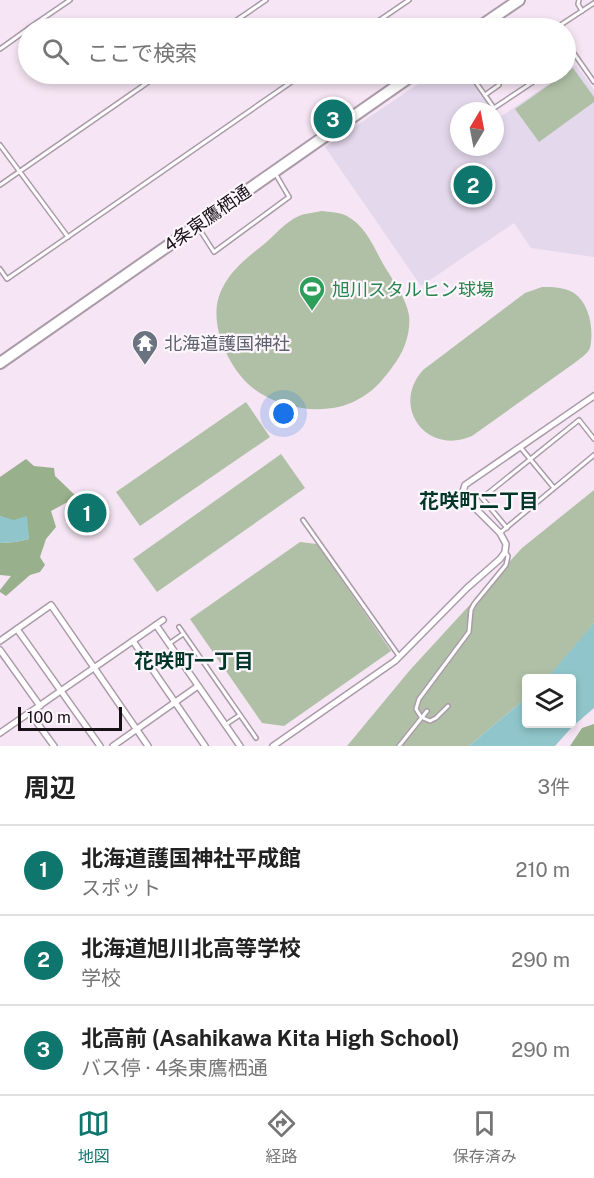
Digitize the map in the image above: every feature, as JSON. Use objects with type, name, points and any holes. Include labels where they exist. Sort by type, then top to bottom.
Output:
[{"type":"highway","points":[[493,18],[519,0]]},
{"type":"highway","name":"4条東鷹栖通","points":[[0,363],[400,84]]},
{"type":"street","points":[[273,746],[400,656],[467,588],[500,559],[505,552],[506,544],[500,533],[462,495],[465,485],[594,396]]},
{"type":"street","points":[[0,641],[51,605],[148,746]]},
{"type":"street","points":[[0,733],[163,620]]},
{"type":"street","points":[[156,625],[239,746]]},
{"type":"street","points":[[17,629],[100,746]]},
{"type":"street","points":[[133,641],[205,746]]},
{"type":"street","points":[[0,650],[40,706]]},
{"type":"street","points":[[113,746],[198,686]]},
{"type":"street","points":[[30,713],[54,746]]},
{"type":"lane","points":[[45,18],[70,0]]},
{"type":"lane","points":[[252,0],[257,6]]},
{"type":"lane","points":[[240,18],[266,0]]},
{"type":"lane","points":[[383,18],[409,0]]},
{"type":"lane","points":[[579,0],[578,4],[582,11]]},
{"type":"lane","points":[[571,18],[594,3]]},
{"type":"lane","points":[[0,49],[18,36]]},
{"type":"lane","points":[[0,40],[4,46]]},
{"type":"lane","points":[[576,56],[594,82]]},
{"type":"lane","points":[[0,185],[146,84]]},
{"type":"lane","points":[[0,269],[7,279],[289,84]]},
{"type":"lane","points":[[477,84],[494,108],[530,84]]},
{"type":"lane","points":[[485,95],[500,85]]},
{"type":"lane","points":[[0,145],[68,237]]},
{"type":"lane","points":[[197,225],[214,252],[289,196],[274,172]]},
{"type":"lane","points":[[507,528],[483,498],[579,420],[594,439]]},
{"type":"lane","points":[[521,448],[554,488]]},
{"type":"lane","points":[[500,533],[594,455]]},
{"type":"lane","points":[[303,520],[400,656]]},
{"type":"lane","points":[[448,706],[433,720],[421,717],[416,709],[417,704],[469,632],[472,607],[506,565],[508,556],[505,552]]},
{"type":"lane","points":[[179,627],[256,738]]},
{"type":"lane","points":[[169,644],[183,634]]},
{"type":"lane","points":[[399,746],[427,711]]},
{"type":"lane","points":[[225,725],[240,715]]},
{"type":"shaded area","points":[[576,65],[594,90],[594,257],[531,248],[514,223],[421,286],[325,147],[418,84],[475,84],[488,102],[450,102],[450,156],[504,156],[504,115],[548,84],[576,84]]},
{"type":"green space","points":[[576,72],[594,97],[594,102],[539,142],[515,109],[550,84],[576,84]]},
{"type":"green space","name":"旭川スタルヒン球場","points":[[321,211],[344,215],[364,230],[402,295],[409,315],[408,335],[397,361],[363,397],[330,408],[299,408],[258,392],[239,374],[220,338],[216,312],[223,287],[241,264],[289,221],[301,215]]},
{"type":"green space","points":[[542,287],[570,291],[584,304],[590,318],[591,333],[590,348],[587,353],[472,436],[456,440],[441,439],[428,434],[418,424],[412,412],[410,399],[414,384],[423,370],[525,293]]},
{"type":"green space","points":[[246,402],[270,437],[140,526],[116,492]]},
{"type":"green space","points":[[281,454],[305,488],[157,592],[133,559]]},
{"type":"green space","points":[[26,459],[34,466],[54,468],[55,476],[77,497],[51,511],[56,527],[46,539],[40,557],[45,565],[40,572],[30,575],[6,596],[0,590],[11,576],[0,575],[0,543],[29,539],[27,528],[0,516],[0,477]]},
{"type":"green space","points":[[594,490],[594,623],[553,674],[522,674],[522,701],[469,746],[347,746],[410,670],[522,548]]},
{"type":"green space","points":[[300,542],[317,544],[391,651],[284,726],[262,723],[190,619]]},
{"type":"green space","points":[[594,724],[594,746],[570,746],[582,728]]},
{"type":"water","points":[[0,516],[14,520],[27,516],[29,539],[0,543]]},
{"type":"water","points":[[594,623],[594,708],[576,724],[576,674],[550,674]]},
{"type":"water","points":[[522,701],[522,728],[571,728],[555,746],[469,746]]},
{"type":"place","name":"北高前 (Asahikawa Kita High School)","points":[[333,119]]},
{"type":"place","name":"北海道旭川北高等学校","points":[[473,185]]},
{"type":"place","name":"旭川スタルヒン球場","points":[[312,312]]},
{"type":"place","name":"北海道護国神社","points":[[145,366]]},
{"type":"place","name":"北海道護国神社平成館","points":[[87,513]]},
{"type":"district","name":"花咲町二丁目","points":[[479,501]]},
{"type":"district","name":"花咲町一丁目","points":[[194,661]]}]
